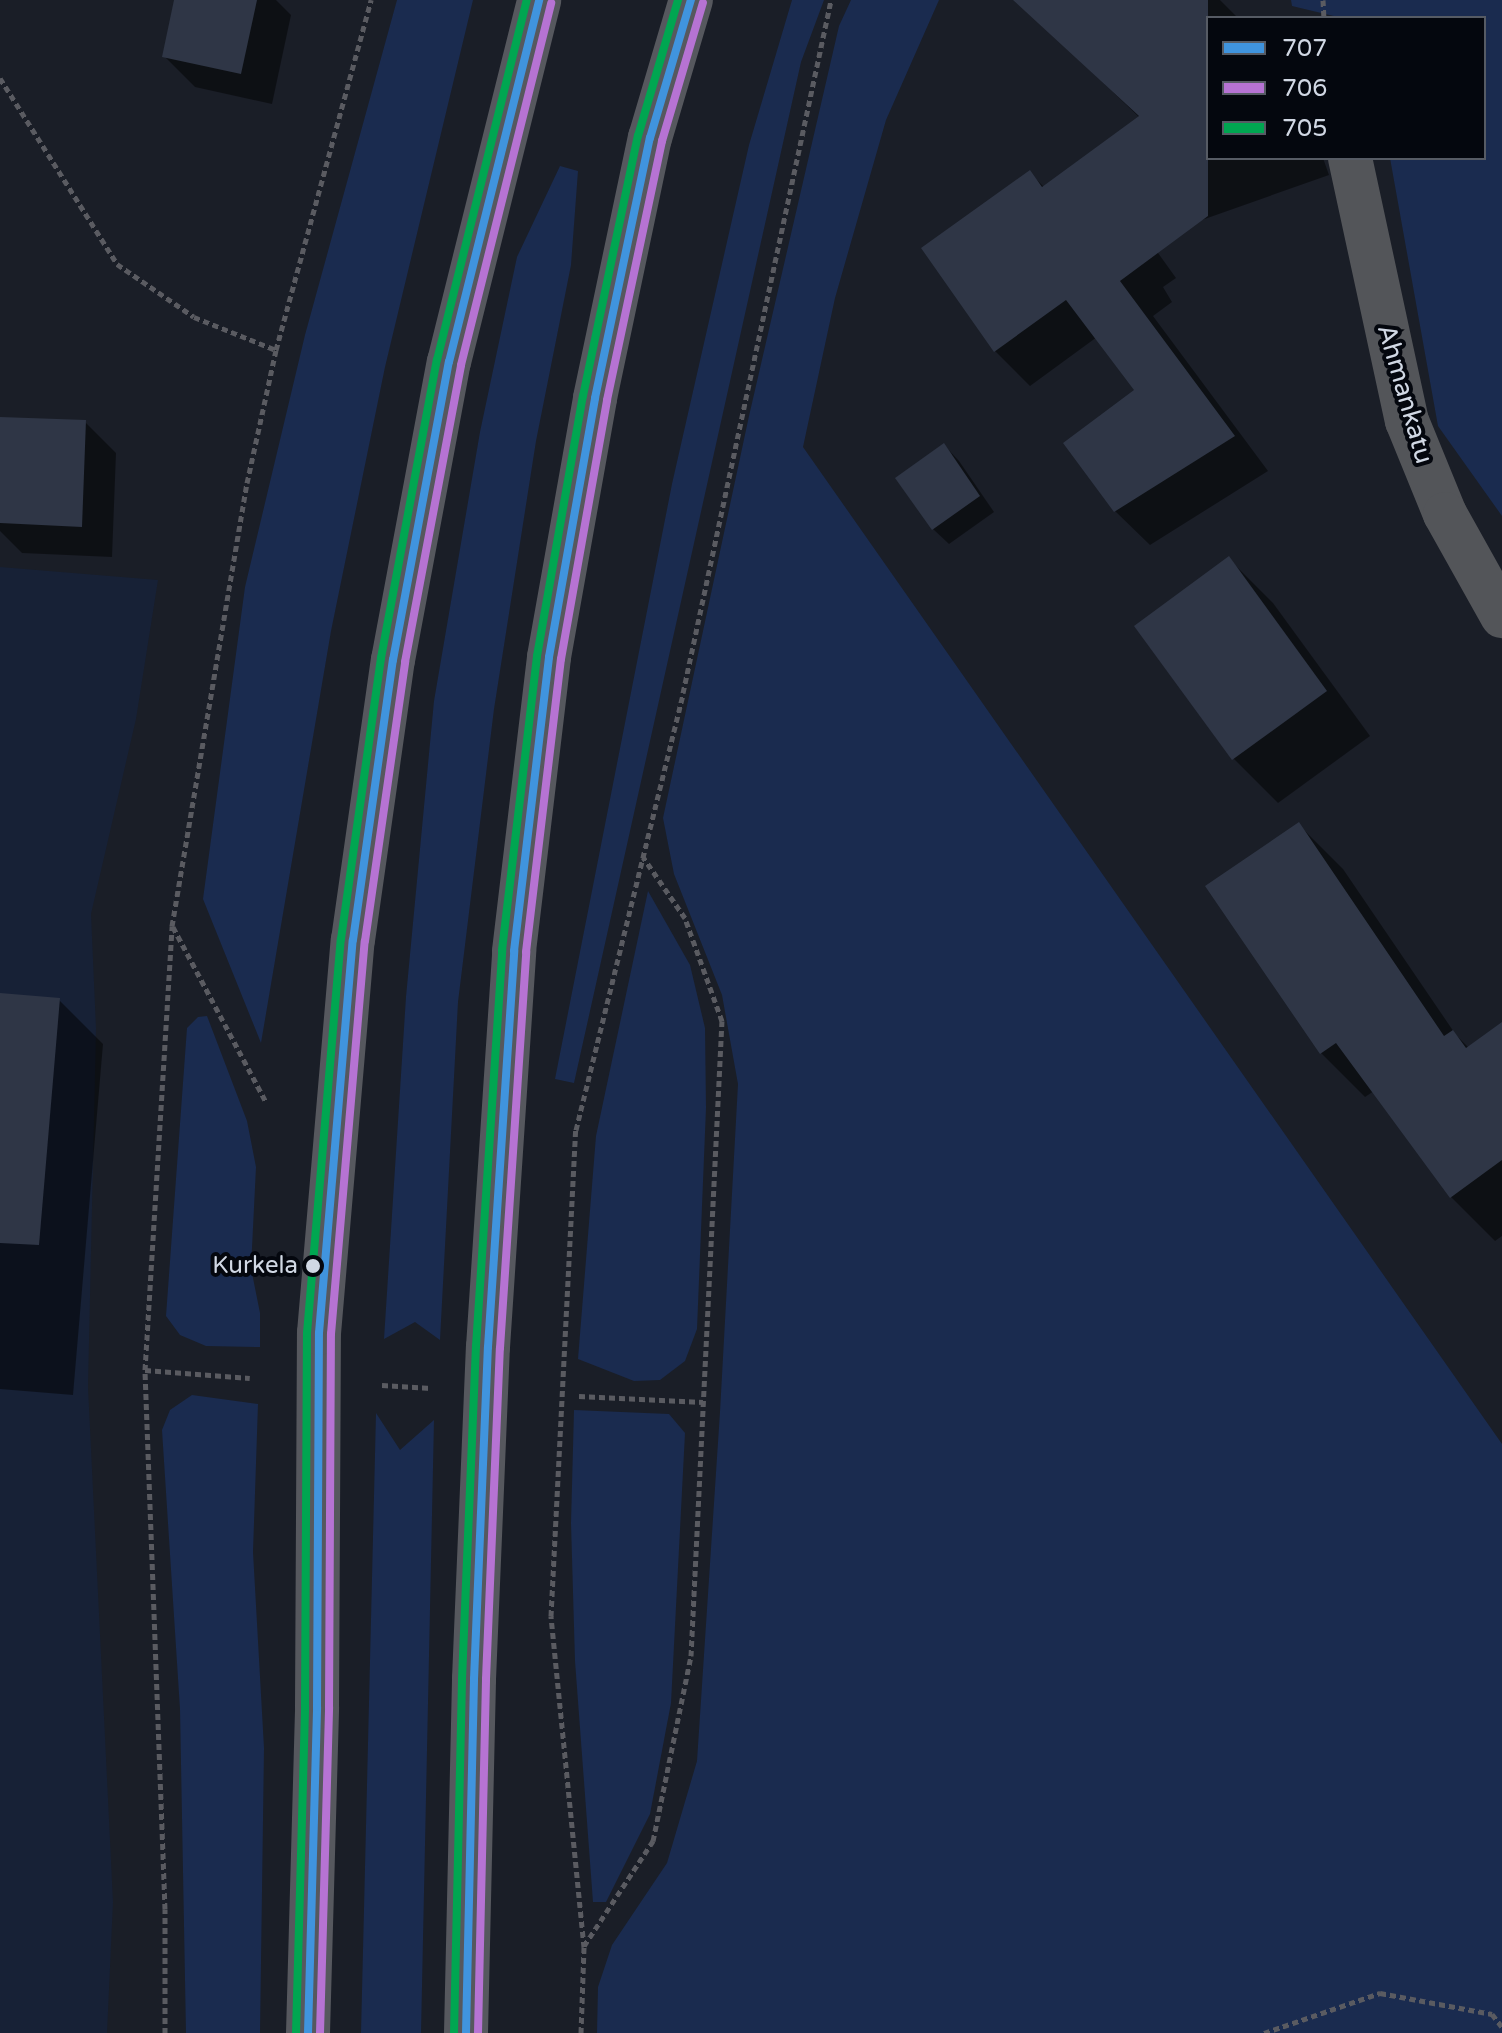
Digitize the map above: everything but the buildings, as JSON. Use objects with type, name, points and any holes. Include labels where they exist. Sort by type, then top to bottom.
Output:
[{"type":"main road","points":[[308,2033],[317,1707],[319,1333],[353,940],[393,660],[449,362],[539,0]]},
{"type":"main road","points":[[466,2033],[474,1679],[487,1363],[514,951],[549,657],[595,398],[650,138],[691,0]]},
{"type":"street","name":"Ahmankatu","points":[[1350,160],[1407,421],[1445,514],[1502,616]]},
{"type":"path","points":[[165,2033],[165,1909],[145,1370],[172,926],[247,483],[276,350],[371,0]]},
{"type":"path","points":[[581,2033],[584,1947],[551,1616],[576,1130],[683,693],[831,0]]},
{"type":"path","points":[[0,78],[117,264],[194,317],[276,350]]},
{"type":"path","points":[[584,1947],[653,1841],[691,1656],[722,1021],[685,918],[643,857]]},
{"type":"path","points":[[172,926],[266,1102]]},
{"type":"path","points":[[145,1370],[250,1378]]},
{"type":"path","points":[[382,1385],[436,1388]]},
{"type":"path","points":[[579,1396],[703,1402]]},
{"type":"path","points":[[1264,2033],[1380,1993],[1492,2014],[1502,2027]]},
{"type":"shaded area","points":[[397,0],[473,0],[385,367],[331,631],[261,1043],[203,899],[245,587],[305,335]]},
{"type":"shaded area","points":[[792,0],[824,0],[801,62],[574,1083],[555,1079],[672,484],[749,145]]},
{"type":"shaded area","points":[[851,0],[939,0],[886,120],[835,298],[803,447],[1502,1444],[1502,2033],[597,2033],[598,1987],[612,1945],[667,1863],[697,1761],[738,1084],[722,995],[674,874],[663,818],[749,416],[839,26]]},
{"type":"shaded area","points":[[1291,0],[1502,0],[1502,516],[1438,426],[1390,160],[1486,160],[1486,16],[1334,16],[1292,6]]},
{"type":"shaded area","points":[[560,166],[578,171],[571,265],[536,441],[494,709],[458,1002],[440,1340],[415,1322],[384,1339],[406,997],[434,701],[480,432],[517,257]]},
{"type":"shaded area","points":[[0,567],[158,580],[136,719],[91,914],[96,1028],[88,1387],[113,1902],[107,2033],[0,2033]]},
{"type":"shaded area","points":[[648,891],[690,965],[705,1028],[706,1108],[697,1329],[685,1361],[660,1380],[634,1381],[578,1359],[596,1136]]},
{"type":"shaded area","points":[[207,1016],[247,1121],[256,1167],[251,1268],[260,1313],[260,1347],[206,1346],[180,1335],[166,1316],[187,1028],[198,1017]]},
{"type":"shaded area","points":[[192,1395],[258,1404],[253,1552],[264,1748],[260,2033],[186,2033],[180,1709],[162,1430],[170,1410]]},
{"type":"shaded area","points":[[574,1410],[669,1414],[685,1433],[671,1703],[650,1814],[606,1902],[593,1902],[575,1661],[571,1523]]},
{"type":"shaded area","points":[[376,1413],[400,1450],[434,1420],[421,2033],[361,2033]]},
{"type":"transit line","name":"705","points":[[296,2033],[305,1707],[307,1333],[341,939],[381,658],[437,360],[527,0]]},
{"type":"transit line","name":"707","points":[[308,2033],[317,1707],[319,1333],[353,940],[393,660],[449,362],[539,0]]},
{"type":"transit line","name":"705","points":[[454,2033],[462,1679],[476,1346],[502,950],[537,656],[583,396],[638,136],[678,0]]},
{"type":"transit line","name":"707","points":[[466,2033],[474,1679],[488,1347],[514,951],[549,657],[595,398],[650,138],[691,0]]},
{"type":"transit line","name":"706","points":[[320,2033],[329,1707],[331,1334],[365,941],[405,662],[461,365],[551,3]]},
{"type":"transit line","name":"706","points":[[478,2033],[486,1679],[500,1348],[526,952],[561,659],[607,400],[662,141],[703,3]]},
{"type":"place","name":"Kurkela","points":[[313,1266]]}]
